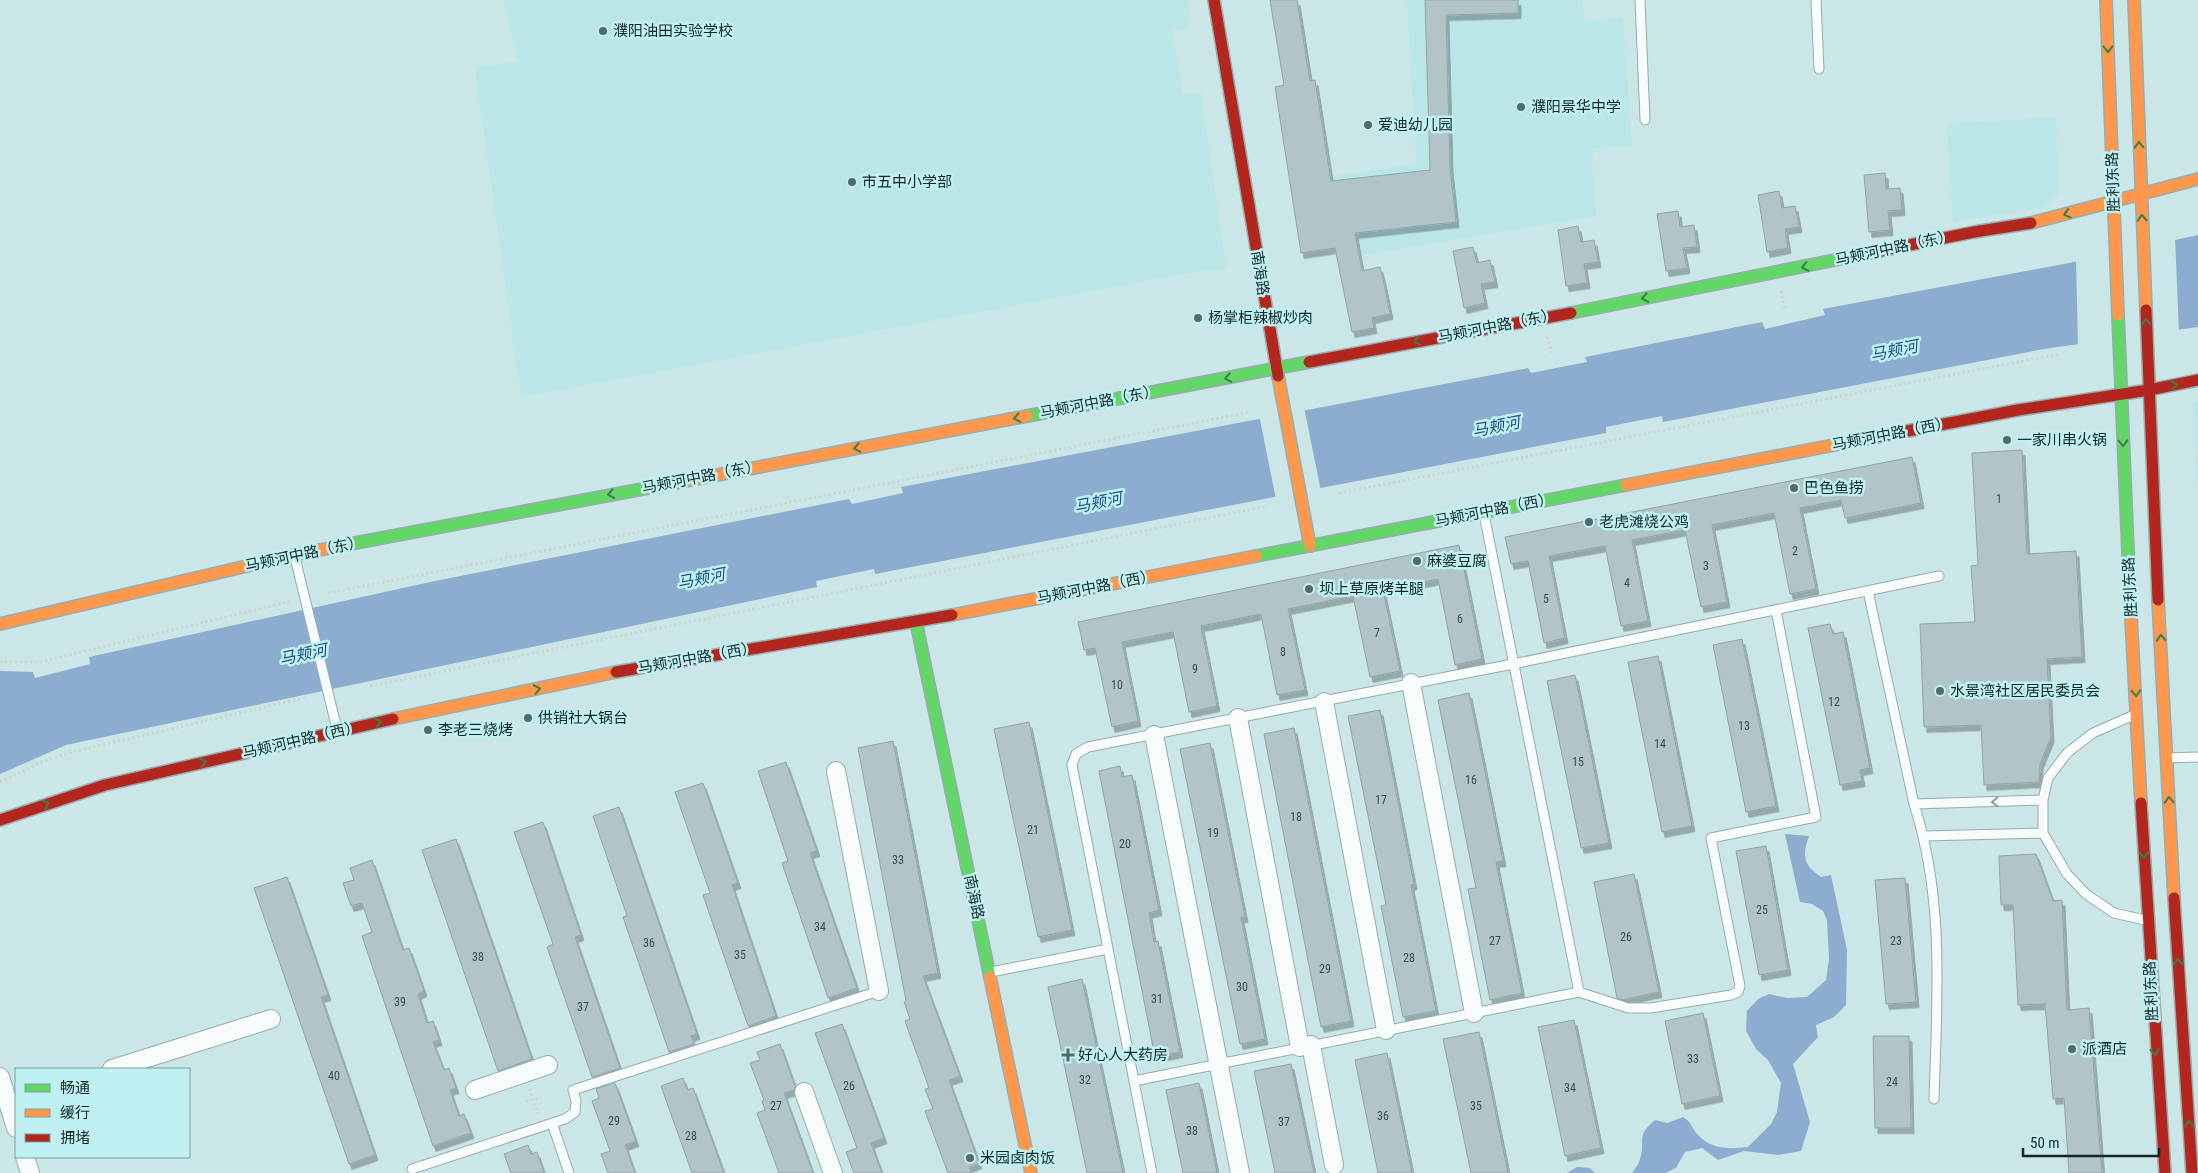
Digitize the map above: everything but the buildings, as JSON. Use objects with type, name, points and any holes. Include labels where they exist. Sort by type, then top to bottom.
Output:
[{"type":"street","name":"南海路","points":[[1214,0],[1276,368],[1310,546]]},
{"type":"street","name":"胜利东路","points":[[2106,0],[2120,377],[2147,920],[2165,1173]]},
{"type":"street","name":"胜利东路","points":[[2134,0],[2148,370],[2167,758],[2192,1102],[2192,1173]]},
{"type":"street","name":"马颊河中路（东）","points":[[0,624],[294,555],[1777,273],[1974,232],[2044,221],[2114,200],[2198,180]]},
{"type":"street","name":"马颊河中路（西）","points":[[0,820],[105,785],[338,731],[643,666],[916,622],[2018,410],[2149,390],[2198,380]]},
{"type":"street","name":"南海路","points":[[916,622],[1031,1173]]},
{"type":"street","points":[[1411,683],[1474,1013]]},
{"type":"street","points":[[1324,702],[1386,1030]]},
{"type":"street","points":[[1238,718],[1306,1046],[1334,1164]]},
{"type":"street","points":[[1154,735],[1240,1173]]},
{"type":"street","points":[[836,771],[879,991]]},
{"type":"street","points":[[115,1068],[270,1020]]},
{"type":"street","points":[[476,1090],[548,1065]]},
{"type":"street","points":[[0,1077],[15,1125]]},
{"type":"street","points":[[804,1092],[832,1173]]},
{"type":"street","points":[[25,1158],[30,1173]]},
{"type":"lane","points":[[1640,0],[1645,120]]},
{"type":"lane","points":[[1816,0],[1819,69]]},
{"type":"lane","points":[[1483,512],[1579,992]]},
{"type":"lane","points":[[294,555],[338,731]]},
{"type":"lane","points":[[1152,1173],[1072,765],[1076,754],[1088,747],[1324,702],[1939,576]]},
{"type":"lane","points":[[1868,591],[1914,804],[1924,836],[1932,885],[1938,967],[1934,1099]]},
{"type":"lane","points":[[1134,1081],[1579,992],[1628,1008],[1651,1008],[1731,995],[1738,992],[1740,986],[1711,838],[1816,817],[1776,610]]},
{"type":"lane","points":[[2137,713],[2093,733],[2067,752],[2048,778],[2044,800],[2043,833],[2067,874],[2086,894],[2114,913],[2147,920]]},
{"type":"lane","points":[[2167,758],[2198,758]]},
{"type":"lane","points":[[1914,804],[2044,800]]},
{"type":"lane","points":[[1924,836],[2043,833]]},
{"type":"lane","points":[[990,973],[1108,949]]},
{"type":"lane","points":[[412,1169],[565,1119],[575,1112],[576,1102],[573,1090],[879,991]]},
{"type":"lane","points":[[552,1124],[569,1173]]},
{"type":"path","points":[[1339,493],[2059,354]]},
{"type":"path","points":[[328,593],[1250,412]]},
{"type":"path","points":[[370,686],[1268,506]]},
{"type":"path","points":[[0,662],[40,662],[297,600]]},
{"type":"path","points":[[0,782],[68,752],[308,697]]},
{"type":"path","points":[[524,1073],[542,1127]]},
{"type":"path","points":[[526,1102],[541,1097]]},
{"type":"shaded area","name":"市五中小学部","points":[[503,0],[1187,0],[1191,27],[1172,30],[1183,95],[1201,92],[1226,268],[1178,275],[521,397],[475,68],[518,61]]},
{"type":"shaded area","name":"濮阳景华中学","points":[[1407,0],[1582,0],[1584,21],[1623,18],[1632,146],[1592,148],[1596,216],[1347,258],[1334,176],[1416,164]]},
{"type":"shaded area","points":[[2056,117],[2059,194],[2042,208],[1953,222],[1947,124]]},
{"type":"shaded area","points":[[2198,402],[2198,495],[2193,404]]},
{"type":"water","name":"马颊河","points":[[2198,235],[2198,327],[2044,349],[1663,422],[1662,416],[1606,427],[1606,433],[875,574],[874,569],[816,581],[817,587],[66,745],[0,774],[0,671],[33,672],[35,678],[90,664],[89,657],[435,581],[849,499],[852,504],[903,493],[901,487],[1528,368],[1531,373],[1587,362],[1585,357],[1762,322],[1765,329],[1825,315],[1823,309],[2069,263]]},
{"type":"water","points":[[1785,834],[1809,836],[1805,849],[1807,864],[1821,877],[1831,875],[1847,950],[1846,1005],[1834,1017],[1816,1025],[1818,1037],[1793,1064],[1810,1122],[1801,1151],[1778,1155],[1744,1151],[1718,1160],[1702,1148],[1685,1152],[1676,1168],[1665,1173],[1632,1173],[1642,1153],[1643,1135],[1655,1120],[1667,1123],[1683,1117],[1689,1121],[1703,1140],[1715,1146],[1741,1148],[1748,1147],[1771,1124],[1777,1112],[1781,1083],[1768,1060],[1756,1049],[1746,1031],[1747,1011],[1758,999],[1769,994],[1787,998],[1807,997],[1826,980],[1829,959],[1827,920],[1823,911],[1812,904],[1800,902]]},
{"type":"water","points":[[1577,1167],[1590,1168],[1595,1173],[1567,1173]]},
{"type":"pier","points":[[2175,237],[2179,332],[2078,347],[2076,259]]},
{"type":"pier","points":[[1304,407],[1321,491],[1276,499],[1259,415]]},
{"type":"traffic: fast","points":[[1571,313],[1845,258]]},
{"type":"traffic: fast","points":[[2118,315],[2130,599]]},
{"type":"traffic: fast","points":[[1027,416],[1309,362]]},
{"type":"traffic: fast","points":[[350,544],[680,482]]},
{"type":"traffic: fast","points":[[1256,556],[1626,485]]},
{"type":"traffic: fast","points":[[916,622],[990,977]]},
{"type":"traffic: slow","points":[[2106,0],[2118,315]]},
{"type":"traffic: slow","points":[[2134,0],[2146,310]]},
{"type":"traffic: slow","points":[[2031,223],[2198,179]]},
{"type":"traffic: slow","points":[[1278,376],[1310,546]]},
{"type":"traffic: slow","points":[[680,482],[1027,416]]},
{"type":"traffic: slow","points":[[1626,485],[1860,440]]},
{"type":"traffic: slow","points":[[0,624],[294,555],[350,544]]},
{"type":"traffic: slow","points":[[952,615],[1256,556]]},
{"type":"traffic: slow","points":[[2130,599],[2141,803]]},
{"type":"traffic: slow","points":[[2158,600],[2174,898]]},
{"type":"traffic: slow","points":[[393,719],[616,672]]},
{"type":"traffic: slow","points":[[990,977],[1031,1173]]},
{"type":"traffic: jam","points":[[1214,0],[1278,376]]},
{"type":"traffic: jam","points":[[1845,258],[1974,232],[2031,223]]},
{"type":"traffic: jam","points":[[2146,310],[2158,600]]},
{"type":"traffic: jam","points":[[1309,362],[1571,313]]},
{"type":"traffic: jam","points":[[1860,440],[2018,410],[2149,390],[2198,380]]},
{"type":"traffic: jam","points":[[616,672],[952,615]]},
{"type":"traffic: jam","points":[[0,820],[105,785],[393,719]]},
{"type":"traffic: jam","points":[[2141,803],[2165,1173]]},
{"type":"traffic: jam","points":[[2174,898],[2192,1173]]},
{"type":"place","name":"濮阳油田实验学校","points":[[603,31]]},
{"type":"place","name":"濮阳景华中学","points":[[1521,107]]},
{"type":"place","name":"爱迪幼儿园","points":[[1368,125]]},
{"type":"place","name":"市五中小学部","points":[[852,182]]},
{"type":"place","name":"杨掌柜辣椒炒肉","points":[[1198,318]]},
{"type":"place","name":"一家川串火锅","points":[[2007,440]]},
{"type":"place","name":"巴色鱼捞","points":[[1794,488]]},
{"type":"place","name":"老虎滩烧公鸡","points":[[1589,522]]},
{"type":"place","name":"麻婆豆腐","points":[[1417,561]]},
{"type":"place","name":"坝上草原烤羊腿","points":[[1309,589]]},
{"type":"place","name":"水景湾社区居民委员会","points":[[1940,691]]},
{"type":"place","name":"供销社大锅台","points":[[528,718]]},
{"type":"place","name":"李老三烧烤","points":[[428,730]]},
{"type":"place","name":"派酒店","points":[[2072,1049]]},
{"type":"place","name":"好心人大药房","points":[[1068,1055]]},
{"type":"place","name":"米园卤肉饭","points":[[970,1158]]}]
